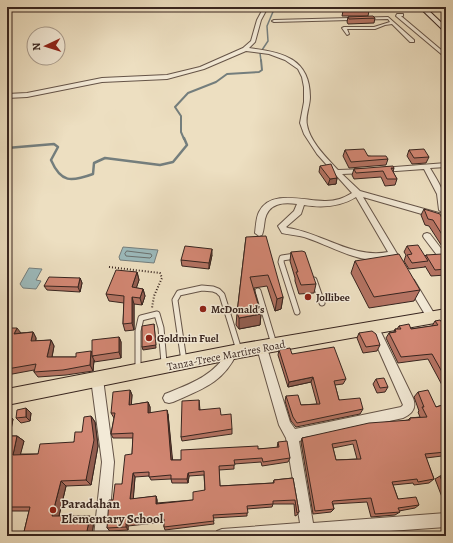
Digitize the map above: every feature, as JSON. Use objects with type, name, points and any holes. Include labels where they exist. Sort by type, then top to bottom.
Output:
[{"type":"main road","name":"Tanza-Trece Martires Road","points":[[7,397],[268,346],[439,316]]},
{"type":"street","points":[[248,49],[253,42],[259,20],[266,7]]},
{"type":"street","points":[[376,8],[424,8],[446,10]]},
{"type":"street","points":[[376,8],[412,41]]},
{"type":"street","points":[[424,8],[446,31]]},
{"type":"street","points":[[402,15],[397,15],[446,57]]},
{"type":"street","points":[[430,15],[446,15]]},
{"type":"street","points":[[274,21],[388,18]]},
{"type":"street","points":[[347,34],[344,28],[374,28],[384,24],[393,23]]},
{"type":"street","points":[[434,47],[440,46]]},
{"type":"street","points":[[7,96],[27,95],[102,80],[167,77],[202,68],[248,49],[266,51],[296,64],[304,75],[307,100],[303,126],[318,151],[357,193],[393,254],[439,316],[446,329]]},
{"type":"street","points":[[337,172],[446,165]]},
{"type":"street","points":[[259,233],[264,210],[275,202],[321,204],[342,202],[357,193],[444,214],[439,192],[426,167]]},
{"type":"street","points":[[301,202],[298,212],[282,226],[285,231],[315,237],[357,254],[381,258],[393,254]]},
{"type":"street","points":[[427,236],[446,261]]},
{"type":"street","points":[[292,436],[403,412],[408,409],[410,406],[409,402],[374,328]]},
{"type":"street","points":[[268,346],[285,425],[292,436],[308,530]]},
{"type":"street","points":[[170,398],[215,376],[236,352]]},
{"type":"street","points":[[97,379],[108,462],[100,536]]},
{"type":"street","points":[[222,536],[283,534],[308,530],[446,520]]},
{"type":"lane","points":[[297,312],[281,260],[283,257],[301,256]]},
{"type":"lane","points":[[312,275],[322,303]]},
{"type":"lane","points":[[185,362],[176,300],[179,294],[201,289],[211,288],[218,290],[222,295],[236,352]]},
{"type":"lane","points":[[258,290],[268,346]]},
{"type":"lane","points":[[138,372],[138,331],[141,318],[157,314],[161,328],[164,367]]},
{"type":"path","points":[[109,267],[160,273],[162,278],[154,296],[152,315]]},
{"type":"water","points":[[123,247],[158,250],[154,263],[120,260],[119,257]]},
{"type":"water","points":[[29,268],[42,269],[36,280],[41,281],[36,289],[23,288],[20,284]]},
{"type":"building","points":[[369,10],[369,11],[343,11]]},
{"type":"building","points":[[373,16],[375,18],[349,19],[348,17]]},
{"type":"building","points":[[364,149],[368,156],[386,156],[388,159],[351,162],[345,150]]},
{"type":"building","points":[[424,149],[429,157],[414,158],[409,150]]},
{"type":"building","points":[[331,164],[337,178],[330,179],[320,166]]},
{"type":"building","points":[[393,166],[394,168],[391,168],[397,179],[387,179],[383,171],[356,173],[354,169]]},
{"type":"building","points":[[424,209],[440,214],[444,223],[446,223],[446,241],[433,220],[428,219]]},
{"type":"building","points":[[266,236],[283,297],[277,299],[268,275],[250,277],[261,314],[239,318],[237,313],[246,237]]},
{"type":"building","points":[[418,245],[428,261],[412,263],[407,255],[412,254],[407,246]]},
{"type":"building","points":[[185,246],[212,249],[209,263],[181,260]]},
{"type":"building","points":[[291,252],[305,252],[316,284],[301,285]]},
{"type":"building","points":[[399,254],[420,290],[374,297],[355,261]]},
{"type":"building","points":[[442,254],[446,259],[446,269],[435,270],[426,255]]},
{"type":"building","points":[[116,270],[137,272],[132,287],[143,289],[140,298],[132,297],[132,323],[123,324],[124,296],[106,294]]},
{"type":"building","points":[[49,277],[80,278],[78,287],[44,286]]},
{"type":"building","points":[[440,320],[446,328],[446,379],[432,354],[401,357],[389,333],[396,332],[395,329],[401,329],[399,326],[409,324],[411,329],[438,325],[435,321]]},
{"type":"building","name":"Goldmin Fuel","points":[[154,324],[156,345],[142,347],[142,326]]},
{"type":"building","points":[[7,328],[17,328],[14,334],[33,332],[31,341],[51,340],[47,357],[76,357],[76,353],[91,351],[90,365],[63,370],[34,372],[36,364],[7,369]]},
{"type":"building","points":[[372,331],[376,334],[380,345],[366,347],[359,333]]},
{"type":"building","points":[[119,337],[119,352],[92,356],[92,340]]},
{"type":"building","points":[[334,347],[346,379],[334,381],[339,400],[360,398],[363,409],[297,423],[293,417],[286,396],[298,395],[301,405],[320,404],[313,377],[289,382],[279,350],[290,348],[292,354]]},
{"type":"building","points":[[384,378],[388,387],[380,388],[376,379]]},
{"type":"building","points":[[130,390],[129,405],[148,402],[148,413],[167,410],[171,460],[181,460],[181,450],[258,446],[258,449],[279,447],[278,442],[287,441],[290,458],[263,462],[262,458],[234,460],[235,465],[219,466],[220,486],[274,483],[274,480],[293,478],[299,512],[297,513],[295,500],[273,501],[273,504],[247,506],[248,513],[213,515],[214,521],[164,527],[164,519],[126,523],[126,527],[107,528],[109,500],[113,500],[115,484],[122,484],[125,455],[132,454],[133,433],[111,434],[115,413],[111,413],[113,392]],"holes":[[[204,471],[205,490],[193,492],[193,500],[156,504],[156,496],[130,499],[133,473],[149,472],[149,477],[171,475],[171,479],[187,479],[188,473]]]},
{"type":"building","points":[[428,390],[436,407],[446,404],[446,452],[425,454],[434,479],[418,482],[417,479],[392,482],[398,499],[416,497],[419,505],[398,508],[400,512],[375,514],[371,498],[333,501],[334,509],[315,511],[302,438],[369,423],[410,420],[410,418],[427,417],[422,407],[424,407],[418,392]],"holes":[[[356,440],[361,459],[336,460],[332,444]]]},
{"type":"building","points":[[199,400],[199,410],[220,408],[221,415],[231,414],[232,429],[181,437],[182,401]]},
{"type":"building","points":[[26,408],[26,417],[16,418],[17,410]]},
{"type":"building","points":[[91,416],[94,440],[86,480],[61,481],[52,516],[90,516],[86,536],[23,536],[30,507],[7,507],[7,436],[17,436],[13,455],[38,454],[40,444],[74,442],[75,432],[82,432],[84,417]]},
{"type":"building","points":[[446,475],[446,491],[440,476]]},
{"type":"waterway","points":[[261,61],[260,53],[268,41],[267,26],[275,7]]},
{"type":"waterway","points":[[184,139],[181,132],[181,116],[175,107],[188,93],[216,82],[227,74],[259,72],[262,70],[261,60]]},
{"type":"waterway","points":[[7,148],[54,144],[58,147],[51,160],[55,168],[63,177],[73,179],[93,174],[94,163],[105,158],[160,165],[173,162],[187,145],[184,138]]},
{"type":"place","name":"Jollibee","points":[[308,297]]},
{"type":"place","name":"McDonald's","points":[[203,309]]},
{"type":"place","name":"Goldmin Fuel","points":[[149,338]]},
{"type":"place","name":"Paradahan Elementary School","points":[[53,510]]}]
